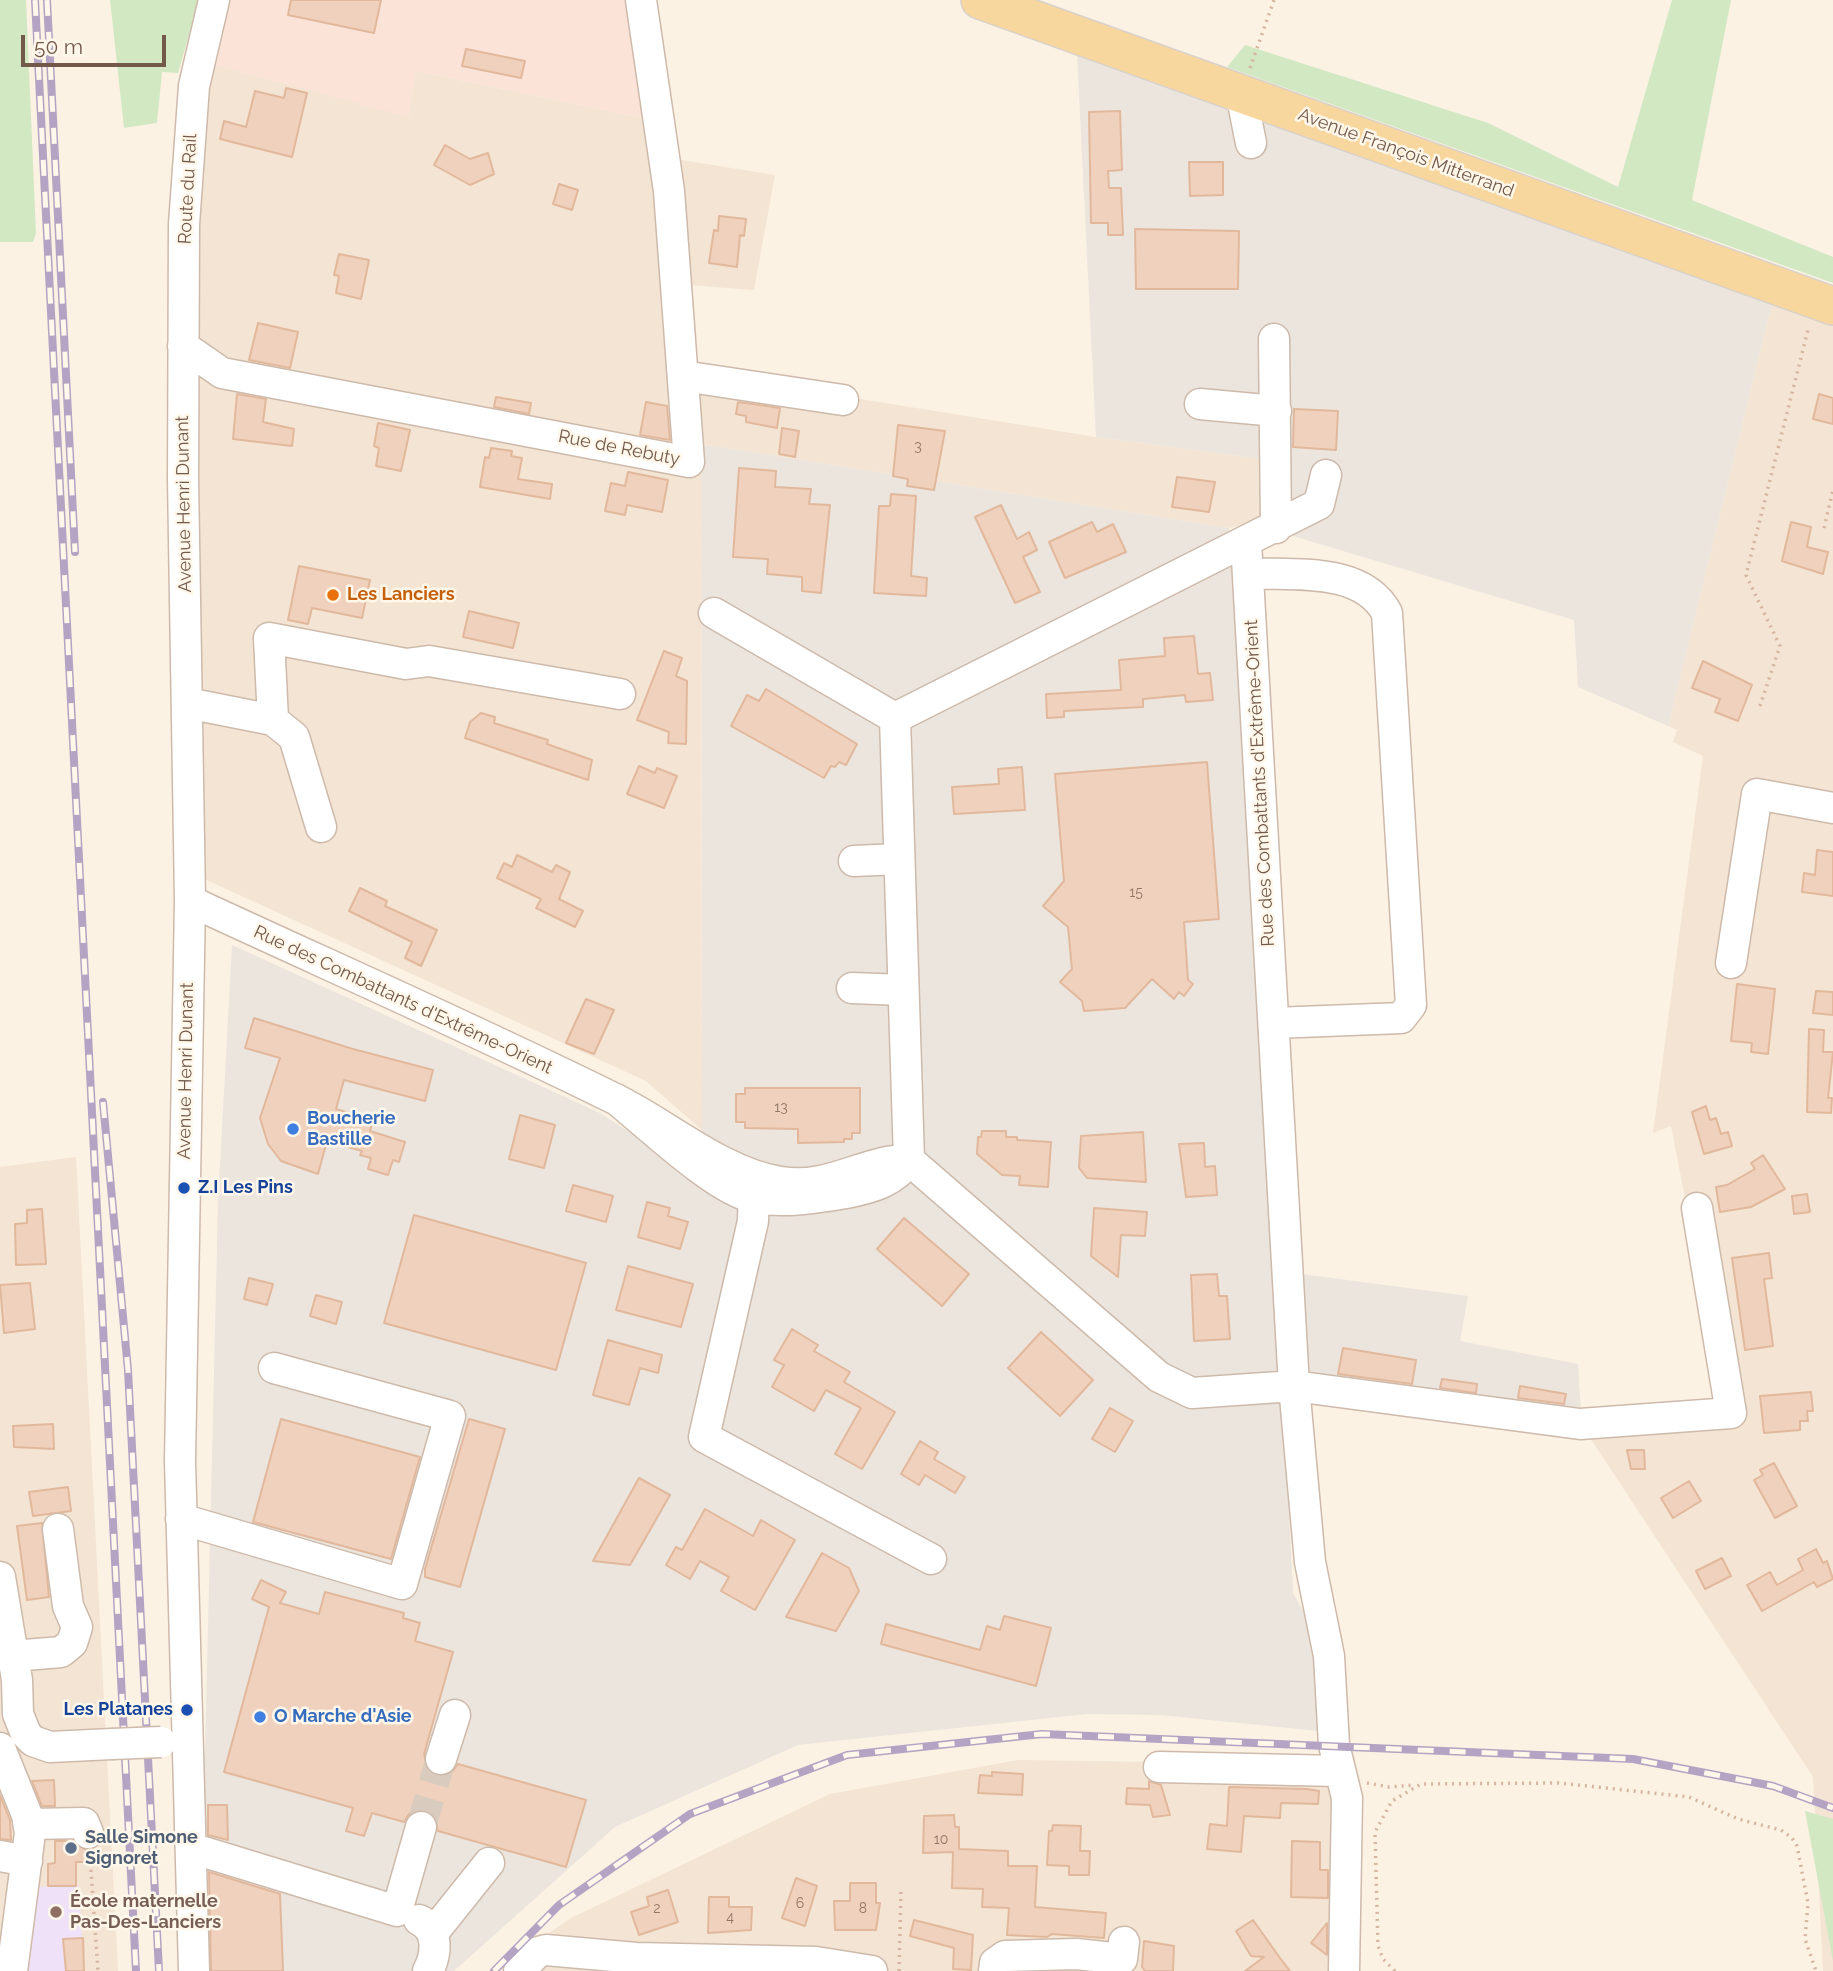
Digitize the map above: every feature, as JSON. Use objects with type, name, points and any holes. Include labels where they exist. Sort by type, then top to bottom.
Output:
[{"type":"main road","name":"Avenue François Mitterrand","points":[[980,0],[1824,303]]},
{"type":"street","name":"Route du Rail","points":[[184,381],[184,224],[194,86],[214,0]]},
{"type":"street","name":"Rue de Rebuty","points":[[183,346],[222,373],[689,462],[669,191],[641,0]]},
{"type":"street","points":[[1241,93],[1251,143]]},
{"type":"street","points":[[1274,339],[1276,528]]},
{"type":"street","points":[[683,376],[843,400]]},
{"type":"street","name":"Avenue Henri Dunant","points":[[184,381],[190,901],[175,1742],[191,1848],[194,1971]]},
{"type":"street","points":[[1200,404],[1276,411]]},
{"type":"street","points":[[895,718],[1319,504],[1326,475]]},
{"type":"street","name":"Rue des Combattants d'Extrême-Orient","points":[[1246,542],[1294,1386],[1310,1562],[1329,1656],[1334,1745],[1347,1798],[1344,1971]]},
{"type":"street","points":[[1248,573],[1352,582],[1365,587],[1379,599],[1387,613],[1412,1004],[1402,1018],[1273,1023]]},
{"type":"street","points":[[714,613],[895,718]]},
{"type":"street","points":[[273,720],[270,638],[406,664],[429,661],[621,694]]},
{"type":"street","points":[[187,703],[273,720],[294,737],[321,827]]},
{"type":"street","points":[[895,718],[909,1160],[1159,1377],[1192,1393],[1294,1386],[1580,1424],[1731,1413],[1697,1209]]},
{"type":"street","points":[[1731,963],[1757,794],[1833,808]]},
{"type":"street","points":[[854,861],[899,859]]},
{"type":"street","name":"Rue des Combattants d'Extrême-Orient","points":[[190,901],[616,1099],[727,1186],[754,1187],[803,1198],[854,1191],[900,1175],[909,1160]]},
{"type":"street","points":[[852,988],[903,990]]},
{"type":"street","points":[[754,1187],[753,1221],[704,1437],[931,1559]]},
{"type":"street","points":[[181,1519],[402,1584],[450,1416],[274,1368]]},
{"type":"street","points":[[10,1673],[67,1649],[75,1637],[77,1627],[68,1606],[58,1529]]},
{"type":"street","points":[[0,1577],[10,1673],[18,1714],[14,1742],[29,1824],[13,1859],[12,1971]]},
{"type":"street","points":[[442,1759],[455,1715]]},
{"type":"street","points":[[14,1742],[50,1747],[175,1742]]},
{"type":"street","points":[[1159,1767],[1339,1771]]},
{"type":"street","points":[[29,1824],[84,1823],[88,1833]]},
{"type":"street","points":[[397,1911],[421,1827]]},
{"type":"street","points":[[191,1848],[397,1911],[424,1922],[433,1933],[436,1947],[428,1971]]},
{"type":"street","points":[[433,1933],[489,1863]]},
{"type":"street","points":[[519,1971],[533,1957],[546,1950],[636,1958],[816,1962],[872,1971]]},
{"type":"street","points":[[994,1971],[995,1963],[1005,1956],[1076,1954],[1123,1957]]},
{"type":"street","points":[[539,1971],[551,1971]]},
{"type":"path","points":[[1241,93],[1274,0]]},
{"type":"path","points":[[1760,706],[1780,646],[1746,575],[1824,303]]},
{"type":"path","points":[[1824,528],[1833,490]]},
{"type":"path","points":[[1339,1771],[1373,1785],[1390,1787],[1421,1784],[1559,1783],[1647,1791],[1689,1797],[1738,1819],[1781,1830],[1797,1846],[1808,1903],[1805,1939],[1816,1971]]},
{"type":"path","points":[[1395,1971],[1383,1959],[1378,1946],[1375,1832],[1391,1801],[1421,1784]]},
{"type":"path","points":[[88,1833],[98,1971]]},
{"type":"path","points":[[899,1971],[901,1889]]},
{"type":"shaded area","points":[[215,0],[634,0],[652,120],[416,71],[408,117],[200,61]]},
{"type":"shaded area","points":[[1076,34],[1776,287],[1668,726],[1578,687],[1574,620],[1266,528],[1263,459],[1096,437]]},
{"type":"shaded area","points":[[200,61],[408,116],[416,71],[652,120],[657,156],[775,175],[754,290],[688,285],[699,373],[1096,437],[1263,459],[1266,528],[1246,524],[1229,528],[701,444],[702,1130],[646,1081],[189,872]]},
{"type":"shaded area","points":[[1776,287],[1833,306],[1833,1971],[1823,1971],[1813,1777],[1581,1424],[1713,1405],[1723,1394],[1671,1126],[1653,1133],[1703,756],[1673,742],[1677,730],[1668,726]]},
{"type":"shaded area","points":[[701,444],[1229,528],[1264,1109],[1279,1271],[1468,1296],[1460,1341],[1578,1364],[1581,1413],[1324,1392],[1285,1430],[1293,1593],[1311,1625],[1328,1732],[1160,1715],[1087,1714],[798,1745],[615,1827],[454,1971],[208,1971],[203,1838],[218,1201],[232,945],[600,1113],[648,1144],[702,1130]]},
{"type":"shaded area","points":[[76,1157],[118,1971],[0,1971],[0,1167]]},
{"type":"shaded area","points":[[1018,1760],[1356,1765],[1331,1971],[509,1971],[533,1944],[571,1918],[830,1794]]},
{"type":"shaded area","name":"École maternelle Pas-Des-Lanciers","points":[[79,1886],[84,1971],[24,1971],[35,1887]]},
{"type":"green space","points":[[0,0],[26,0],[36,233],[33,242],[0,242]]},
{"type":"green space","points":[[110,0],[199,0],[178,73],[162,72],[157,123],[124,128]]},
{"type":"green space","points":[[1672,0],[1731,0],[1692,200],[1833,257],[1833,283],[1227,67],[1245,45],[1488,123],[1618,187]]},
{"type":"green space","points":[[1805,1811],[1833,1819],[1833,1961]]},
{"type":"building","points":[[291,0],[381,0],[374,33],[288,15]]},
{"type":"building","points":[[466,49],[525,61],[521,78],[462,66]]},
{"type":"building","points":[[286,88],[307,93],[292,157],[220,139],[224,121],[246,127],[255,91],[284,98]]},
{"type":"building","points":[[1120,111],[1122,170],[1108,171],[1109,188],[1121,188],[1123,235],[1108,235],[1108,223],[1091,223],[1089,112]]},
{"type":"building","points":[[445,145],[470,159],[488,153],[494,174],[470,185],[434,165]]},
{"type":"building","points":[[1189,162],[1223,162],[1223,195],[1190,196]]},
{"type":"building","points":[[559,184],[578,190],[572,210],[553,204]]},
{"type":"building","points":[[719,216],[746,219],[744,236],[740,235],[737,267],[709,263],[714,230],[718,231]]},
{"type":"building","points":[[1135,229],[1239,231],[1238,289],[1136,289]]},
{"type":"building","points":[[339,254],[369,260],[361,299],[336,293],[339,276],[334,275]]},
{"type":"building","points":[[258,323],[298,332],[290,368],[249,360]]},
{"type":"building","points":[[237,394],[266,399],[263,422],[294,429],[292,446],[233,439]]},
{"type":"building","points":[[1819,394],[1833,398],[1833,424],[1813,419]]},
{"type":"building","points":[[496,397],[531,403],[529,414],[494,407]]},
{"type":"building","points":[[646,402],[667,406],[670,440],[640,435]]},
{"type":"building","points":[[738,402],[780,408],[777,428],[746,422],[746,416],[736,414]]},
{"type":"building","points":[[1294,409],[1338,411],[1336,450],[1293,447]]},
{"type":"building","points":[[378,423],[410,430],[401,471],[376,466],[379,448],[374,446]]},
{"type":"building","points":[[898,425],[945,431],[934,490],[907,486],[908,479],[893,476]]},
{"type":"building","points":[[782,428],[799,431],[795,457],[779,454]]},
{"type":"building","points":[[491,448],[512,451],[511,456],[522,458],[518,479],[552,484],[550,499],[480,487],[485,457],[489,458]]},
{"type":"building","points":[[739,468],[776,471],[775,487],[811,489],[809,504],[830,505],[821,593],[802,591],[802,577],[767,574],[768,559],[733,557]]},
{"type":"building","points":[[628,472],[668,480],[662,512],[627,505],[625,515],[605,511],[611,483],[625,486]]},
{"type":"building","points":[[1177,477],[1215,482],[1209,512],[1172,507]]},
{"type":"building","points":[[891,494],[916,496],[911,576],[927,578],[926,596],[874,593],[879,506],[890,506]]},
{"type":"building","points":[[1001,505],[1017,539],[1029,532],[1037,550],[1023,557],[1040,592],[1015,603],[975,517]]},
{"type":"building","points":[[1092,522],[1097,532],[1113,524],[1126,552],[1065,578],[1049,542]]},
{"type":"building","points":[[1791,522],[1811,527],[1807,547],[1828,552],[1823,574],[1782,561]]},
{"type":"building","points":[[299,566],[370,580],[362,618],[312,608],[308,624],[288,620]]},
{"type":"building","points":[[469,611],[519,623],[513,648],[463,637]]},
{"type":"building","points":[[1194,636],[1198,674],[1210,673],[1213,700],[1186,702],[1185,695],[1143,699],[1143,707],[1064,711],[1064,717],[1047,718],[1046,694],[1121,690],[1119,660],[1165,656],[1164,638]]},
{"type":"building","points":[[664,651],[682,658],[676,676],[687,681],[686,744],[668,743],[669,732],[637,720]]},
{"type":"building","points":[[1703,661],[1752,685],[1738,721],[1715,712],[1720,699],[1692,688]]},
{"type":"building","points":[[766,689],[857,744],[846,765],[839,762],[835,767],[831,766],[824,778],[731,726],[747,695],[759,701]]},
{"type":"building","points":[[481,713],[495,717],[494,723],[548,740],[547,744],[592,760],[588,780],[465,738],[470,722]]},
{"type":"building","points":[[1207,762],[1219,919],[1184,922],[1188,980],[1193,984],[1184,996],[1179,992],[1174,999],[1152,979],[1125,1008],[1084,1011],[1082,1001],[1060,982],[1072,969],[1068,927],[1043,906],[1064,881],[1055,774]]},
{"type":"building","points":[[639,766],[655,773],[657,768],[677,776],[664,808],[627,794]]},
{"type":"building","points":[[1022,767],[1025,810],[954,814],[952,787],[999,784],[998,769]]},
{"type":"building","points":[[1817,850],[1833,852],[1833,896],[1802,892],[1804,873],[1815,875]]},
{"type":"building","points":[[517,855],[552,872],[556,865],[570,872],[559,899],[583,911],[575,927],[536,908],[541,899],[497,878],[504,863],[512,867]]},
{"type":"building","points":[[360,888],[387,901],[385,906],[437,930],[421,966],[405,958],[412,942],[349,911]]},
{"type":"building","points":[[1737,984],[1775,989],[1768,1054],[1751,1052],[1752,1043],[1731,1041]]},
{"type":"building","points":[[1816,991],[1833,992],[1833,1015],[1813,1013]]},
{"type":"building","points":[[586,999],[614,1010],[594,1054],[566,1043]]},
{"type":"building","points":[[254,1018],[353,1049],[433,1070],[425,1101],[344,1080],[336,1109],[373,1120],[370,1131],[405,1142],[399,1162],[393,1160],[388,1175],[368,1169],[371,1158],[360,1155],[362,1151],[327,1141],[318,1174],[281,1161],[268,1144],[260,1118],[280,1058],[245,1048]]},
{"type":"building","points":[[1809,1029],[1824,1030],[1823,1052],[1833,1052],[1828,1098],[1832,1098],[1831,1113],[1807,1112]]},
{"type":"building","points":[[745,1088],[860,1088],[860,1133],[852,1133],[852,1139],[844,1139],[844,1142],[798,1143],[798,1129],[745,1128],[745,1122],[736,1122],[736,1094],[745,1094]]},
{"type":"building","points":[[1706,1106],[1710,1120],[1716,1118],[1721,1134],[1728,1132],[1732,1146],[1704,1154],[1692,1112]]},
{"type":"building","points":[[520,1115],[555,1125],[544,1168],[509,1159]]},
{"type":"building","points":[[982,1131],[1006,1131],[1006,1137],[1017,1137],[1017,1140],[1051,1142],[1048,1187],[1019,1185],[1020,1176],[1002,1175],[977,1154],[978,1137],[981,1137]]},
{"type":"building","points":[[1143,1132],[1146,1182],[1087,1178],[1079,1168],[1081,1136]]},
{"type":"building","points":[[1204,1143],[1205,1167],[1215,1166],[1217,1195],[1186,1197],[1179,1144]]},
{"type":"building","points":[[1763,1155],[1785,1189],[1751,1207],[1720,1212],[1716,1187],[1727,1185],[1755,1169],[1751,1163]]},
{"type":"building","points":[[573,1185],[613,1196],[606,1222],[566,1211]]},
{"type":"building","points":[[1807,1194],[1810,1212],[1794,1214],[1792,1196]]},
{"type":"building","points":[[647,1202],[670,1208],[668,1216],[688,1222],[680,1249],[638,1237]]},
{"type":"building","points":[[1094,1208],[1147,1212],[1145,1236],[1121,1235],[1118,1277],[1091,1256]]},
{"type":"building","points":[[42,1209],[46,1264],[16,1265],[15,1224],[27,1223],[27,1210]]},
{"type":"building","points":[[414,1215],[586,1263],[556,1370],[384,1323]]},
{"type":"building","points":[[904,1218],[969,1274],[942,1306],[877,1249]]},
{"type":"building","points":[[1769,1253],[1772,1278],[1764,1279],[1773,1346],[1745,1350],[1732,1258]]},
{"type":"building","points":[[628,1266],[693,1284],[681,1327],[616,1310]]},
{"type":"building","points":[[1217,1274],[1219,1296],[1227,1296],[1230,1339],[1194,1341],[1191,1275]]},
{"type":"building","points":[[249,1278],[273,1284],[267,1305],[244,1299]]},
{"type":"building","points":[[30,1283],[35,1329],[4,1333],[0,1285]]},
{"type":"building","points":[[316,1295],[342,1302],[336,1324],[310,1316]]},
{"type":"building","points":[[792,1329],[818,1345],[814,1351],[850,1372],[844,1382],[895,1412],[862,1469],[835,1454],[861,1408],[826,1390],[814,1411],[772,1387],[784,1365],[774,1360]]},
{"type":"building","points":[[1041,1332],[1093,1380],[1060,1416],[1008,1368]]},
{"type":"building","points":[[608,1340],[662,1355],[658,1373],[640,1368],[629,1405],[593,1395]]},
{"type":"building","points":[[1343,1348],[1416,1360],[1412,1384],[1338,1374]]},
{"type":"building","points":[[1442,1379],[1477,1384],[1476,1393],[1440,1388]]},
{"type":"building","points":[[1520,1386],[1566,1394],[1564,1404],[1518,1398]]},
{"type":"building","points":[[1811,1392],[1813,1411],[1807,1411],[1808,1421],[1800,1421],[1800,1430],[1764,1433],[1760,1396]]},
{"type":"building","points":[[1110,1408],[1133,1421],[1115,1452],[1092,1439]]},
{"type":"building","points":[[281,1419],[420,1457],[391,1559],[253,1522]]},
{"type":"building","points":[[469,1419],[505,1429],[460,1587],[425,1577],[425,1569]]},
{"type":"building","points":[[53,1424],[54,1449],[14,1447],[13,1426]]},
{"type":"building","points":[[920,1441],[938,1452],[934,1459],[965,1477],[955,1493],[925,1475],[919,1485],[901,1474]]},
{"type":"building","points":[[1627,1450],[1644,1450],[1645,1469],[1631,1469]]},
{"type":"building","points":[[1774,1463],[1797,1506],[1775,1518],[1754,1480],[1763,1475],[1760,1470]]},
{"type":"building","points":[[639,1478],[670,1495],[630,1565],[593,1561]]},
{"type":"building","points":[[1689,1481],[1701,1501],[1673,1518],[1661,1498]]},
{"type":"building","points":[[68,1487],[71,1511],[33,1516],[29,1492]]},
{"type":"building","points":[[705,1509],[753,1536],[761,1520],[795,1540],[755,1610],[721,1591],[729,1577],[700,1561],[690,1579],[666,1565],[676,1547],[682,1550]]},
{"type":"building","points":[[42,1523],[49,1597],[27,1600],[17,1526]]},
{"type":"building","points":[[1816,1549],[1823,1563],[1827,1561],[1833,1579],[1817,1587],[1814,1582],[1762,1611],[1747,1585],[1770,1572],[1777,1585],[1803,1570],[1798,1559]]},
{"type":"building","points":[[822,1553],[849,1568],[859,1591],[836,1631],[786,1617]]},
{"type":"building","points":[[1722,1558],[1731,1576],[1705,1589],[1696,1571]]},
{"type":"building","points":[[261,1580],[286,1592],[280,1603],[319,1614],[325,1592],[404,1613],[403,1618],[420,1623],[415,1641],[453,1652],[424,1754],[428,1770],[444,1776],[452,1772],[458,1764],[586,1800],[566,1867],[438,1831],[434,1815],[425,1810],[409,1814],[404,1822],[372,1813],[364,1836],[346,1831],[353,1808],[224,1772],[269,1607],[252,1599]]},
{"type":"building","points":[[1004,1616],[1051,1628],[1036,1686],[881,1644],[886,1624],[980,1650],[987,1626],[1000,1630]]},
{"type":"building","points":[[992,1772],[1023,1774],[1022,1795],[978,1793],[980,1775],[992,1776]]},
{"type":"building","points":[[54,1780],[55,1806],[42,1806],[32,1781]]},
{"type":"building","points":[[1149,1781],[1161,1785],[1170,1815],[1153,1817],[1150,1805],[1126,1804],[1127,1788],[1149,1789]]},
{"type":"building","points":[[1229,1787],[1319,1791],[1318,1804],[1281,1803],[1280,1818],[1244,1816],[1241,1852],[1207,1849],[1210,1824],[1227,1826]]},
{"type":"building","points":[[0,1795],[10,1820],[11,1840],[0,1839]]},
{"type":"building","points":[[208,1805],[227,1805],[228,1840],[208,1835]]},
{"type":"building","points":[[954,1815],[955,1827],[959,1827],[959,1849],[1008,1851],[1008,1866],[1037,1866],[1035,1907],[1106,1913],[1104,1938],[1052,1934],[1047,1937],[1007,1935],[1009,1908],[982,1907],[983,1889],[952,1888],[953,1852],[923,1853],[924,1816]]},
{"type":"building","points":[[1053,1825],[1081,1826],[1080,1851],[1090,1851],[1089,1875],[1069,1875],[1069,1866],[1047,1865],[1049,1831],[1052,1831]]},
{"type":"building","points":[[55,1841],[73,1841],[86,1850],[86,1862],[76,1862],[76,1886],[48,1886],[48,1864],[55,1863]]},
{"type":"building","points":[[1292,1841],[1320,1842],[1320,1870],[1328,1870],[1328,1898],[1291,1897]]},
{"type":"building","points":[[209,1872],[280,1894],[283,1971],[211,1971]]},
{"type":"building","points":[[796,1878],[817,1886],[805,1926],[782,1918]]},
{"type":"building","points":[[850,1883],[876,1883],[876,1903],[880,1903],[876,1930],[835,1930],[834,1901],[850,1901]]},
{"type":"building","points":[[668,1890],[678,1922],[639,1935],[631,1912],[649,1906],[647,1897]]},
{"type":"building","points":[[709,1897],[729,1897],[729,1907],[752,1907],[751,1930],[708,1933]]},
{"type":"building","points":[[914,1920],[973,1935],[971,1970],[953,1969],[954,1948],[910,1936]]},
{"type":"building","points":[[1253,1920],[1290,1971],[1245,1971],[1264,1957],[1251,1956],[1236,1931]]},
{"type":"building","points":[[1327,1923],[1327,1955],[1311,1943]]},
{"type":"building","points":[[83,1938],[84,1971],[66,1971],[63,1939]]},
{"type":"building","points":[[1144,1941],[1174,1946],[1173,1971],[1145,1971],[1142,1967]]},
{"type":"tunnel","points":[[421,1827],[441,1759]]},
{"type":"railway","points":[[35,0],[136,1971]]},
{"type":"railway","points":[[47,0],[75,552]]},
{"type":"railway","points":[[103,1102],[128,1370],[159,1971]]},
{"type":"railway","points":[[494,1971],[559,1905],[690,1814],[847,1755],[1042,1734],[1633,1759],[1773,1786],[1833,1808]]},
{"type":"place","name":"Les Lanciers","points":[[333,595]]},
{"type":"place","name":"Boucherie Bastille","points":[[293,1129]]},
{"type":"place","name":"Z.I Les Pins","points":[[184,1188]]},
{"type":"place","name":"Les Platanes","points":[[187,1710]]},
{"type":"place","name":"O Marche d'Asie","points":[[260,1717]]},
{"type":"place","name":"Salle Simone Signoret","points":[[71,1848]]},
{"type":"place","name":"École maternelle Pas-Des-Lanciers","points":[[56,1912]]}]
